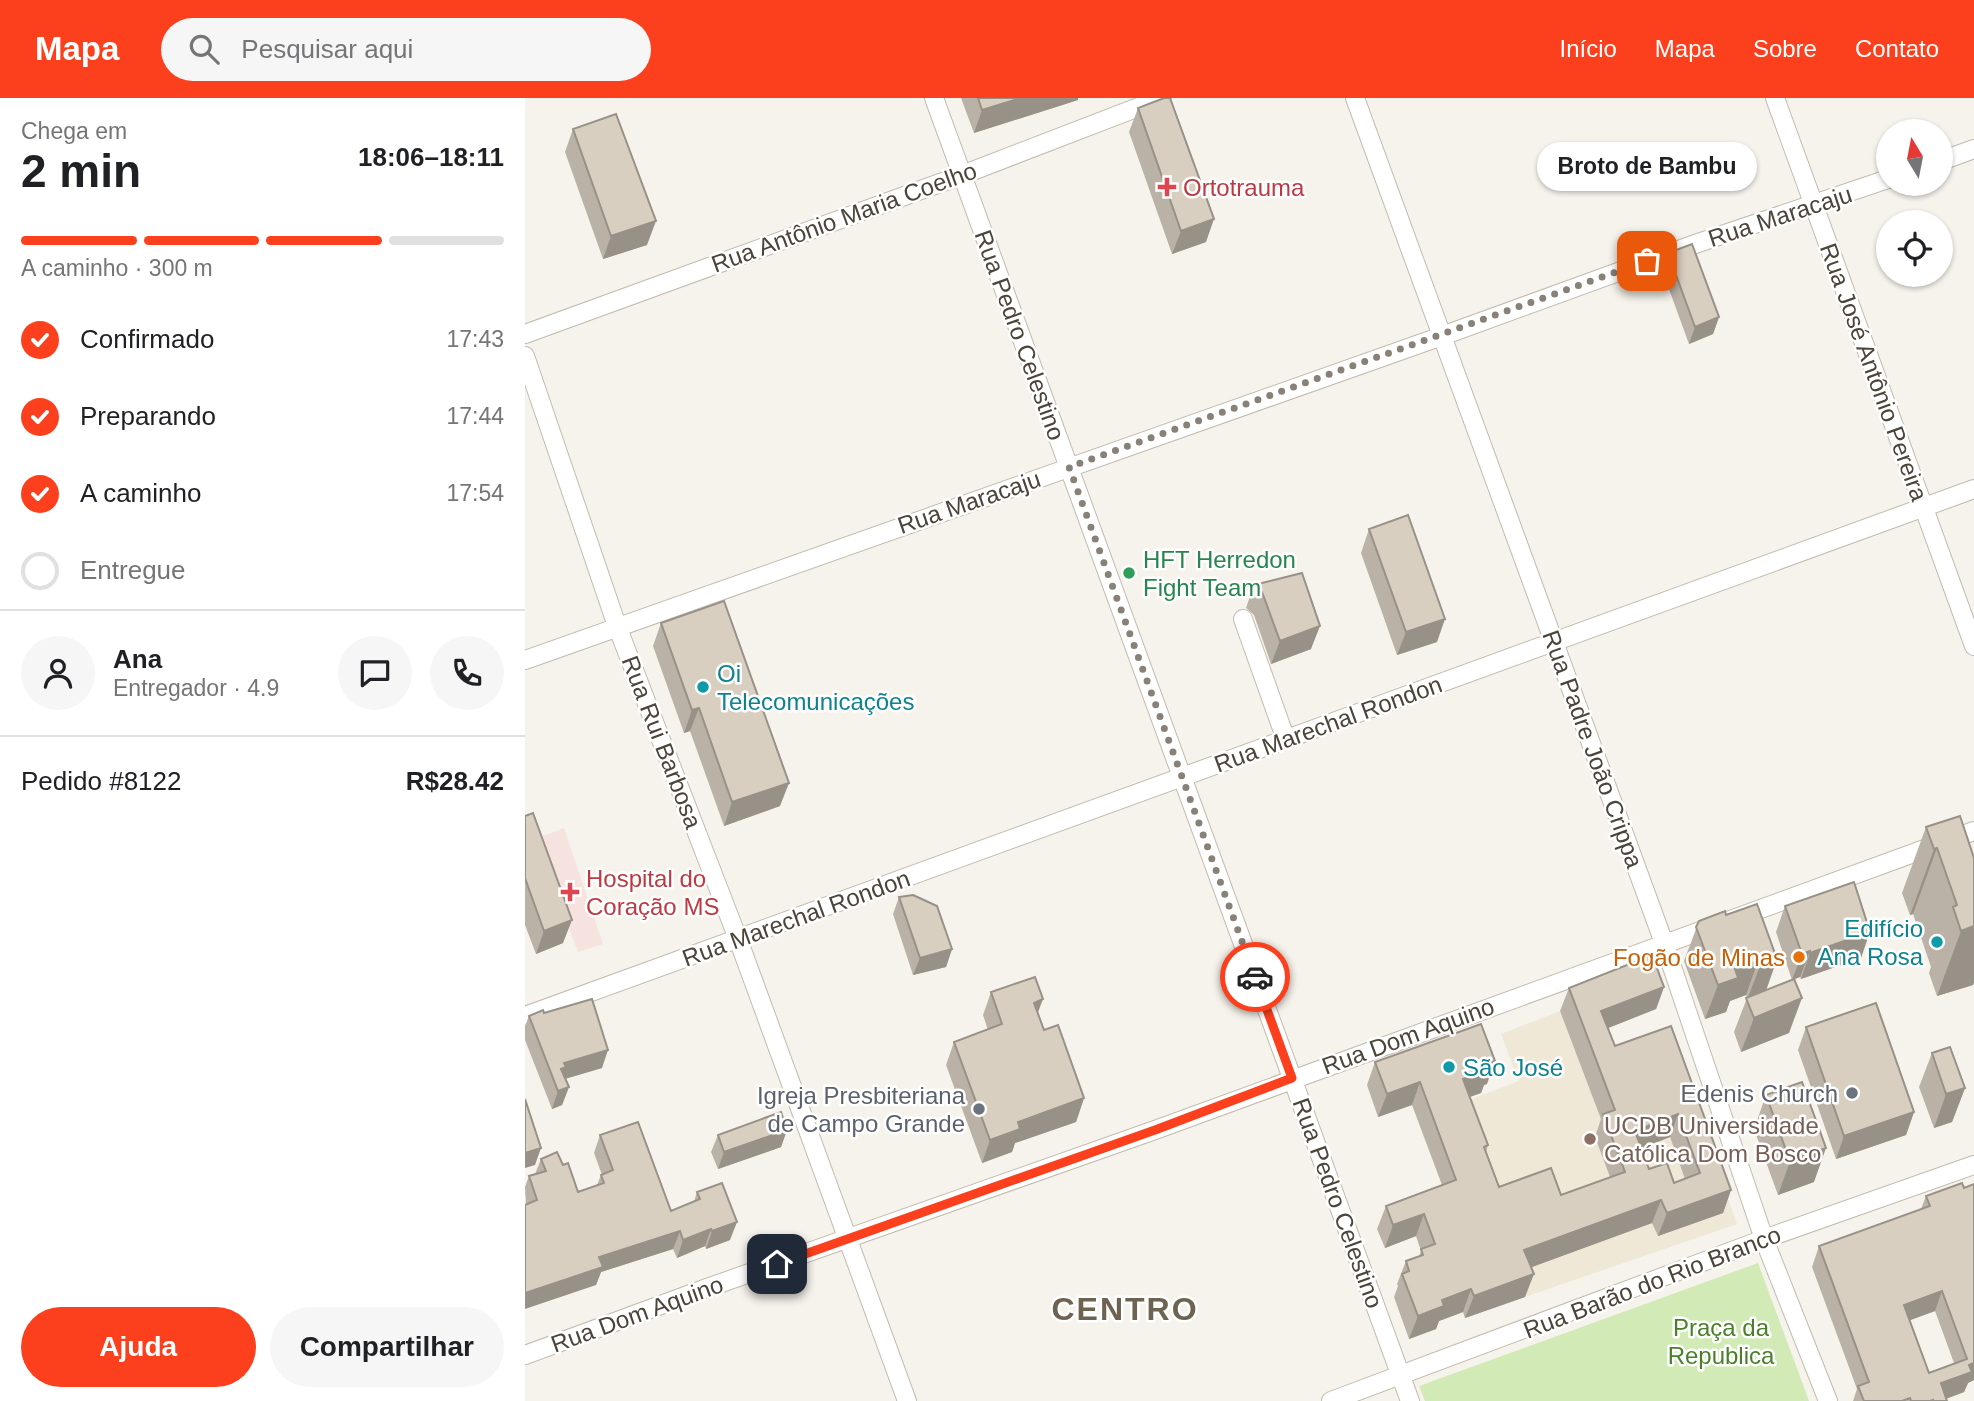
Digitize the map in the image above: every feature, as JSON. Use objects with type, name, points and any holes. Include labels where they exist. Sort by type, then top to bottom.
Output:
[{"type":"street","name":"Rua Pedro Celestino","points":[[933,98],[1410,1401]]},
{"type":"street","name":"Rua Antônio Maria Coelho","points":[[525,334],[962,175],[1162,98]]},
{"type":"street","name":"Rua Padre João Crippa","points":[[1355,98],[1664,943],[1764,1239],[1828,1401]]},
{"type":"street","name":"Rua José Antônio Pereira","points":[[1775,98],[1974,646]]},
{"type":"street","points":[[1953,157],[1974,149]]},
{"type":"street","name":"Rua Maracaju","points":[[525,660],[1698,243],[1876,184]]},
{"type":"street","name":"Rua Rui Barbosa","points":[[525,356],[617,626],[738,939],[907,1401]]},
{"type":"street","name":"Rua Marechal Rondon","points":[[525,1016],[1974,489]]},
{"type":"street","points":[[1243,619],[1286,740]]},
{"type":"street","name":"Rua Dom Aquino","points":[[525,1355],[1155,1130],[1974,831]]},
{"type":"street","name":"Rua Barão do Rio Branco","points":[[1331,1401],[1764,1239],[1974,1165]]},
{"type":"shaded area","name":"Hospital do Coração MS","points":[[564,828],[603,944],[578,952],[535,839]]},
{"type":"shaded area","name":"UCDB Universidade Católica Dom Bosco","points":[[1560,1011],[1579,1057],[1668,1034],[1737,1224],[1525,1297],[1461,1103],[1519,1081],[1501,1034]]},
{"type":"green space","name":"Praça da Republica","points":[[1758,1263],[1809,1401],[1425,1401],[1419,1386]]},
{"type":"building","points":[[978,98],[1021,98],[982,110]]},
{"type":"building","points":[[1170,98],[1214,219],[1181,231],[1138,108]]},
{"type":"building","points":[[616,114],[656,221],[611,236],[573,129]]},
{"type":"building","points":[[1692,244],[1719,317],[1695,327],[1668,253]]},
{"type":"building","points":[[1408,515],[1445,619],[1406,632],[1369,529]]},
{"type":"building","points":[[1302,573],[1320,626],[1280,641],[1262,592],[1254,585]]},
{"type":"building","name":"Oi Telecomunicações","points":[[724,601],[789,783],[732,802],[699,708],[692,710],[661,623]]},
{"type":"building","points":[[533,813],[572,920],[544,931],[525,878],[525,816]]},
{"type":"building","points":[[1960,816],[1974,858],[1974,926],[1961,931],[1953,907],[1957,905],[1937,848],[1934,849],[1926,827]]},
{"type":"building","points":[[1854,882],[1870,932],[1802,954],[1785,906]]},
{"type":"building","points":[[913,895],[937,906],[952,949],[920,958],[899,897]]},
{"type":"building","points":[[1757,904],[1777,959],[1760,966],[1758,961],[1735,969],[1738,978],[1718,985],[1696,927],[1699,921],[1725,911],[1726,915]]},
{"type":"building","points":[[1652,955],[1664,987],[1601,1011],[1615,1046],[1671,1026],[1731,1190],[1667,1213],[1661,1200],[1524,1250],[1534,1274],[1474,1296],[1471,1289],[1442,1300],[1444,1306],[1418,1316],[1402,1274],[1409,1271],[1406,1261],[1423,1255],[1421,1249],[1435,1244],[1424,1214],[1393,1225],[1386,1206],[1456,1180],[1420,1082],[1387,1094],[1375,1062],[1481,1024],[1495,1061],[1487,1064],[1490,1070],[1463,1079],[1488,1145],[1484,1147],[1499,1187],[1551,1168],[1561,1195],[1625,1172],[1603,1114],[1615,1110],[1569,988]],"holes":[[[1678,1114],[1700,1173],[1674,1183],[1667,1163],[1649,1169],[1635,1131]]]},
{"type":"building","points":[[1035,977],[1043,999],[1034,1003],[1044,1030],[1058,1025],[1084,1098],[1018,1122],[1020,1129],[990,1140],[954,1042],[1002,1024],[991,992]]},
{"type":"building","points":[[1794,979],[1802,998],[1754,1018],[1746,998]]},
{"type":"building","points":[[592,999],[608,1050],[564,1063],[566,1067],[561,1069],[569,1087],[558,1091],[529,1016],[543,1010],[544,1013]]},
{"type":"building","name":"Edenis Church","points":[[1876,1003],[1914,1112],[1844,1136],[1806,1027]]},
{"type":"building","points":[[1950,1047],[1965,1088],[1946,1094],[1932,1053]]},
{"type":"building","points":[[1802,1082],[1826,1148],[1790,1161],[1766,1095]]},
{"type":"building","points":[[525,1099],[541,1148],[525,1153]]},
{"type":"building","points":[[781,1112],[787,1130],[724,1152],[718,1135]]},
{"type":"building","points":[[638,1122],[671,1211],[700,1199],[697,1192],[722,1183],[737,1222],[683,1240],[680,1231],[599,1257],[603,1267],[525,1293],[525,1205],[537,1200],[529,1176],[546,1171],[541,1159],[557,1152],[563,1165],[568,1163],[578,1192],[604,1183],[601,1175],[613,1170],[600,1135]]},
{"type":"building","points":[[1962,1183],[1964,1188],[1974,1184],[1974,1363],[1969,1365],[1972,1372],[1941,1383],[1947,1401],[1911,1401],[1910,1398],[1902,1401],[1864,1401],[1858,1386],[1869,1382],[1819,1246],[1930,1206],[1926,1196]],"holes":[[[1942,1291],[1967,1359],[1929,1373],[1904,1305]]]},
{"type":"way so far","points":[[1255,977],[1069,467],[1647,261]]},
{"type":"place","name":"Ortotrauma","points":[[1167,187]]},
{"type":"place","name":"Broto de Bambu","points":[[1647,261]]},
{"type":"place","name":"HFT Herredon Fight Team","points":[[1129,573]]},
{"type":"place","name":"Oi Telecomunicações","points":[[703,687]]},
{"type":"place","name":"Hospital do Coração MS","points":[[570,892]]},
{"type":"place","name":"Edifício Ana Rosa","points":[[1937,942]]},
{"type":"place","name":"Fogão de Minas","points":[[1799,957]]},
{"type":"place","name":"São José","points":[[1449,1067]]},
{"type":"place","name":"Edenis Church","points":[[1852,1093]]},
{"type":"place","name":"Igreja Presbiteriana de Campo Grande","points":[[979,1109]]},
{"type":"place","name":"UCDB Universidade Católica Dom Bosco","points":[[1590,1139]]},
{"type":"district","name":"CENTRO","points":[[1125,1309]]},
{"type":"route","points":[[777,1264],[1155,1130],[1292,1078],[1255,977]]}]
